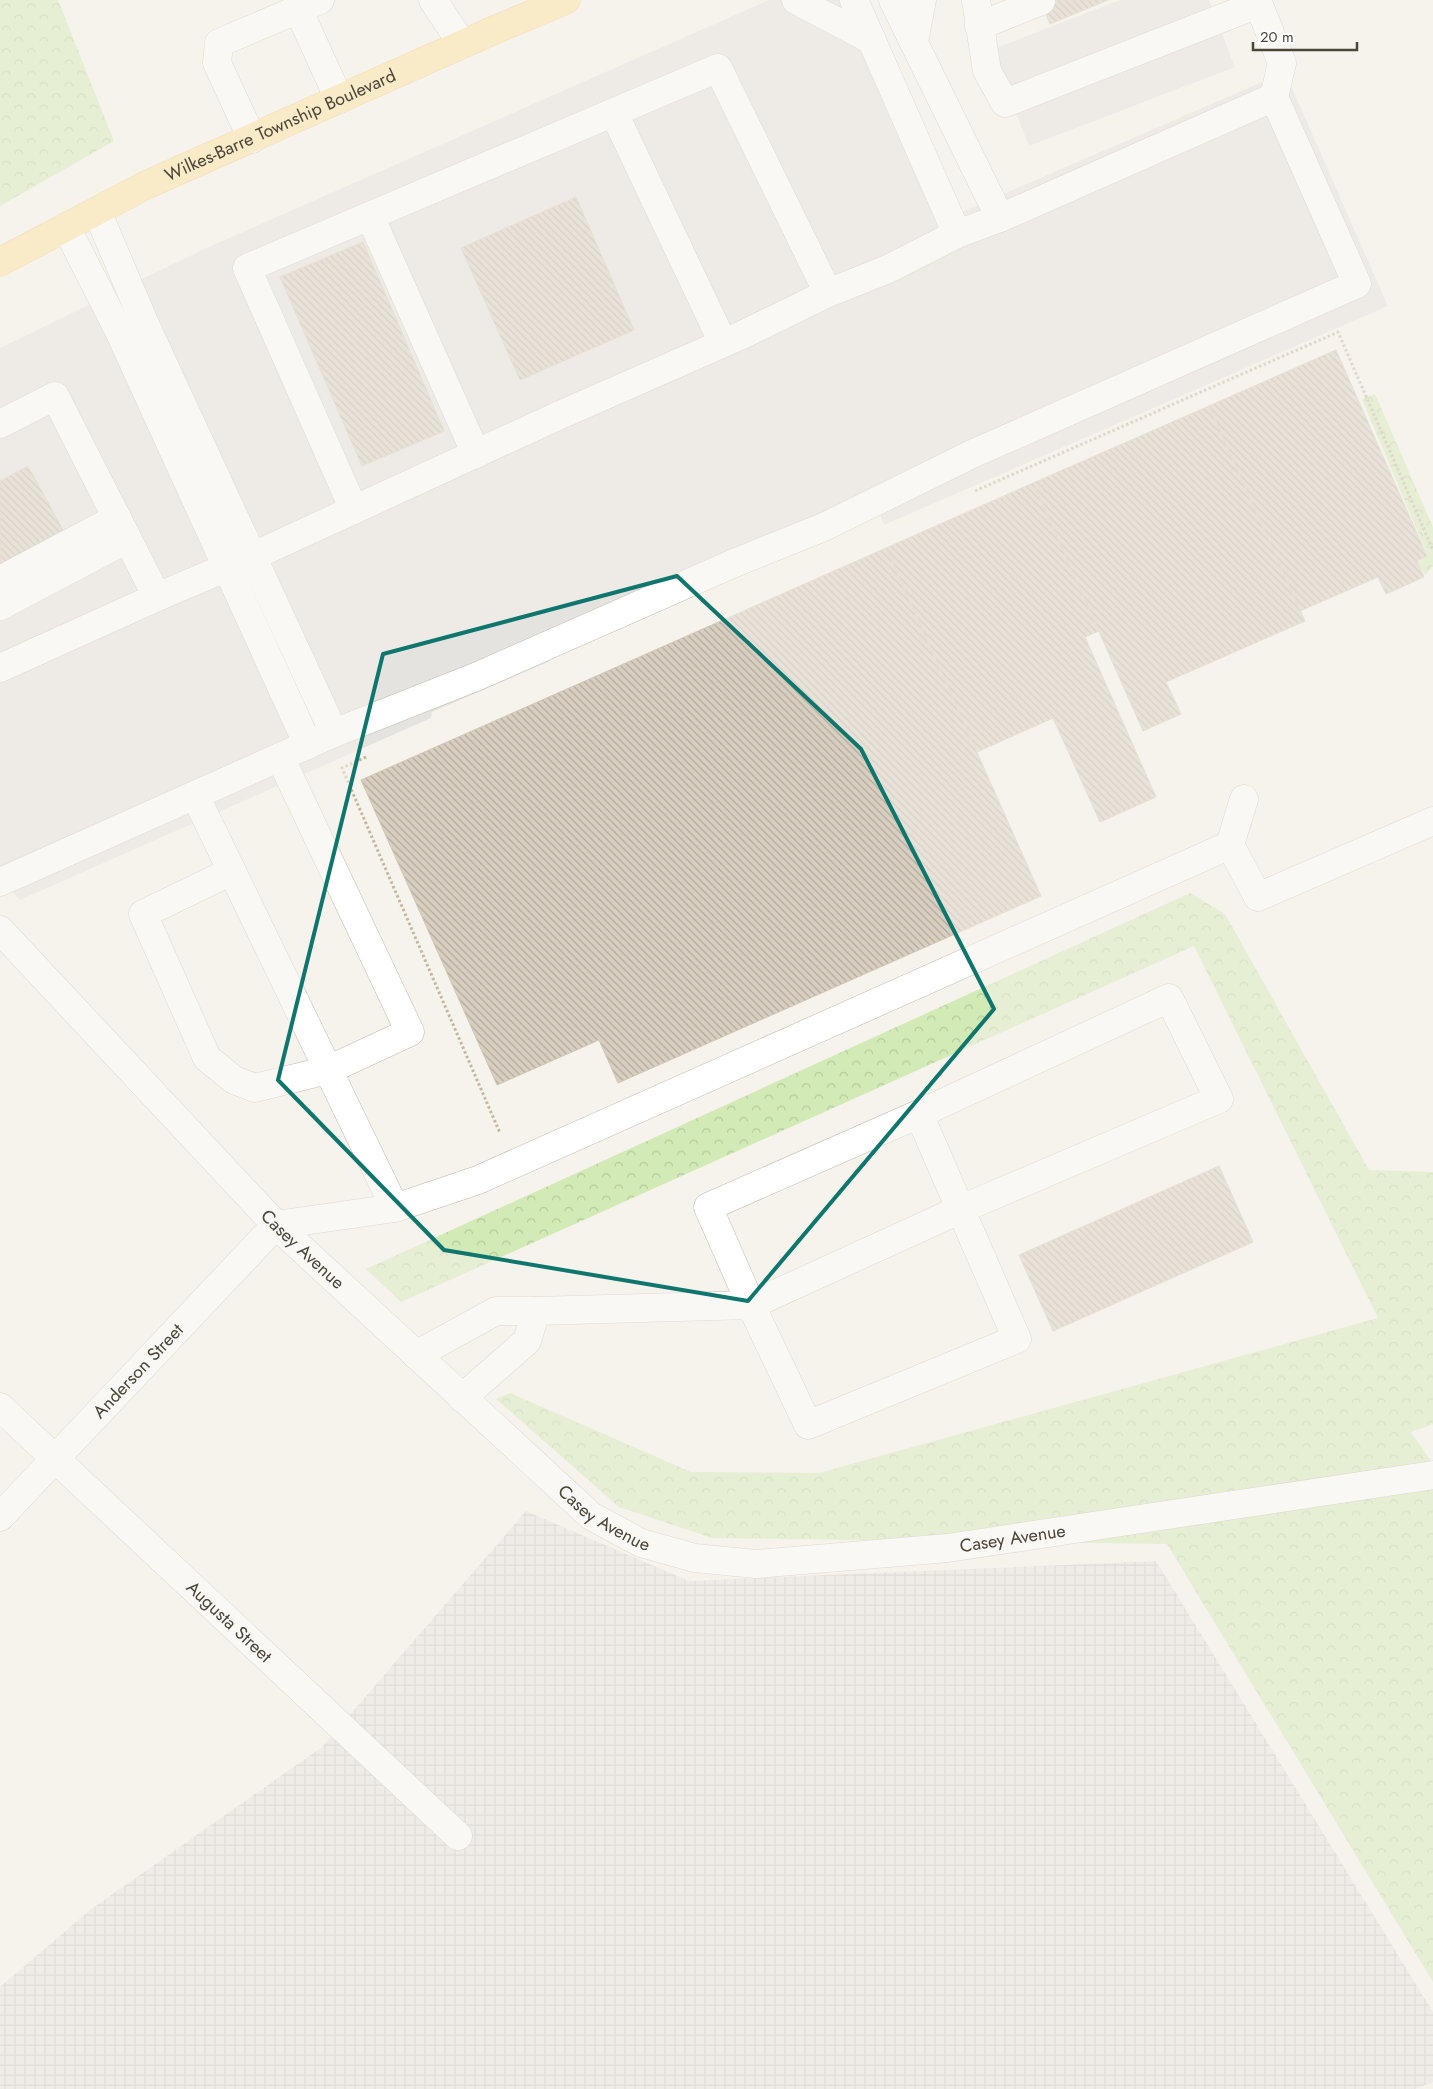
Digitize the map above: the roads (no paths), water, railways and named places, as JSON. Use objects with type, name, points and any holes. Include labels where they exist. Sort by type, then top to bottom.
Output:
[{"type":"main road","name":"Wilkes-Barre Township Boulevard","points":[[0,262],[146,185],[462,44],[566,0]]},
{"type":"street","points":[[433,0],[462,44]]},
{"type":"street","points":[[796,0],[872,40]]},
{"type":"street","points":[[854,0],[957,234]]},
{"type":"street","points":[[893,0],[1000,218]]},
{"type":"street","points":[[914,42],[922,0]]},
{"type":"street","points":[[0,882],[308,744],[478,676],[723,567],[824,526],[972,454],[1356,284],[1274,97],[1282,63],[1258,2],[1005,103],[987,71],[977,13],[1041,1]]},
{"type":"street","points":[[252,139],[217,63],[219,43],[309,5],[339,99]]},
{"type":"street","points":[[354,510],[247,268],[718,68],[828,293]]},
{"type":"street","points":[[0,668],[157,597],[227,568],[723,343],[828,293],[888,269],[957,234],[1000,218],[1274,97]]},
{"type":"street","points":[[614,113],[723,343]]},
{"type":"street","points":[[97,211],[144,322],[334,733]]},
{"type":"street","points":[[370,216],[476,454]]},
{"type":"street","points":[[66,227],[119,331],[308,744]]},
{"type":"street","points":[[0,424],[55,396],[157,597]]},
{"type":"street","points":[[0,580],[122,528]]},
{"type":"street","points":[[0,606],[122,528]]},
{"type":"street","points":[[232,871],[143,914],[207,1058],[234,1080],[255,1088],[328,1070],[410,1032],[280,757]]},
{"type":"street","points":[[195,795],[395,1208]]},
{"type":"street","points":[[1244,799],[1230,845],[1258,897],[1433,821]]},
{"type":"street","points":[[276,1225],[395,1208],[478,1180],[1230,845]]},
{"type":"street","name":"Casey Avenue","points":[[0,930],[276,1225],[591,1516],[641,1543],[695,1558],[756,1564],[948,1548],[1433,1475]]},
{"type":"street","points":[[416,1355],[496,1311],[751,1304],[959,1210],[1219,1099],[1170,998],[919,1114],[708,1207],[751,1304],[808,1424],[1017,1339],[959,1210],[919,1114]]},
{"type":"street","name":"Anderson Street","points":[[0,1517],[276,1225]]},
{"type":"street","points":[[462,1398],[528,1341],[536,1311]]},
{"type":"street","name":"Augusta Street","points":[[0,1408],[458,1836]]}]
